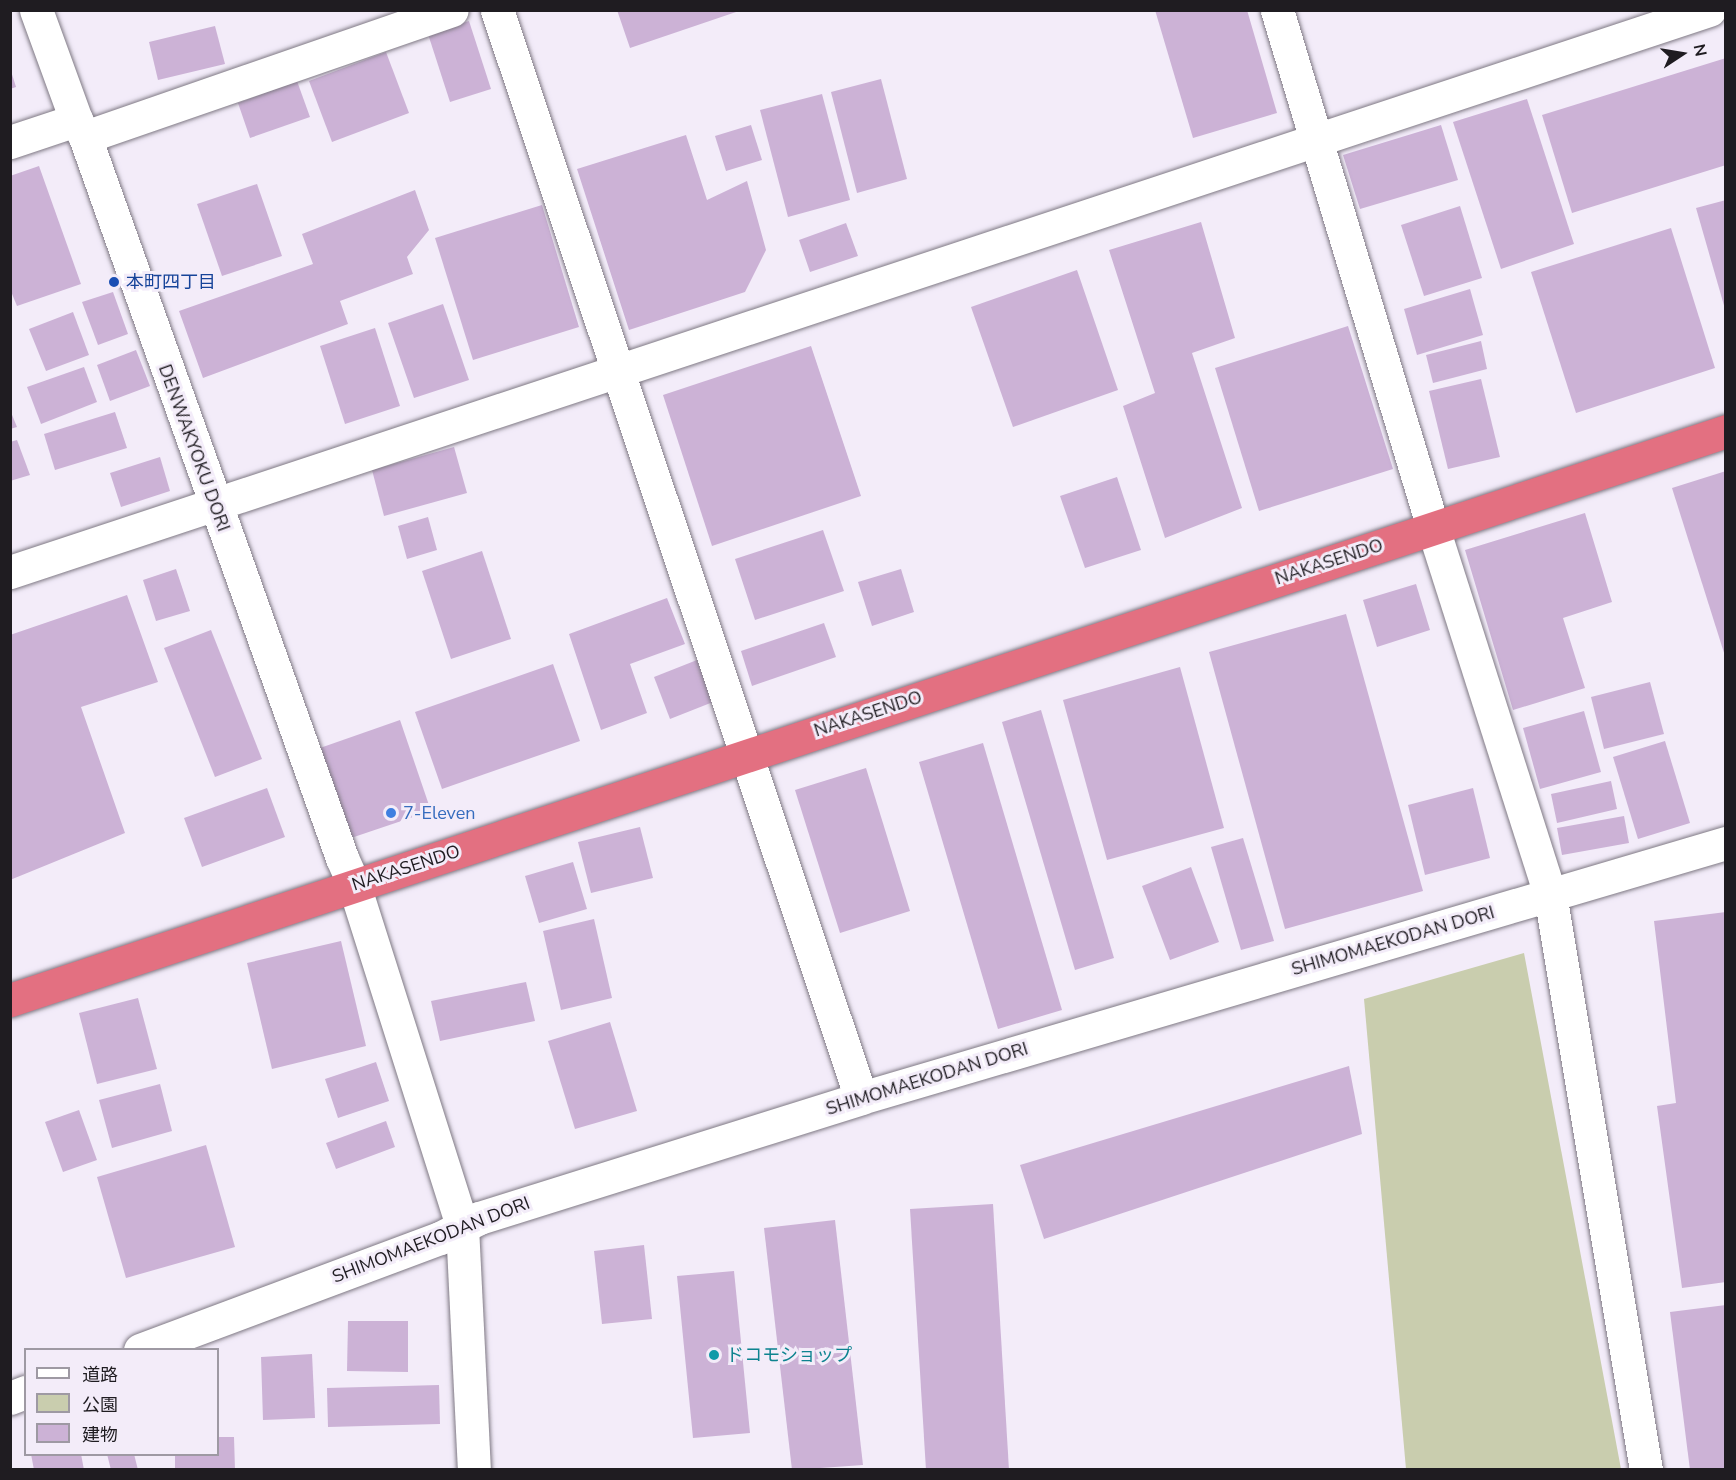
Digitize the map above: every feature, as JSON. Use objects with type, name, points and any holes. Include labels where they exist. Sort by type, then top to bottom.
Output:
[{"type":"highway","name":"NAKASENDO","points":[[10,1000],[1725,431]]},
{"type":"street","name":"DENWAKYOKU DORI","points":[[36,10],[342,858],[354,885],[462,1227],[474,1470]]},
{"type":"street","points":[[10,142],[80,129],[452,10]]},
{"type":"street","points":[[497,10],[744,755],[861,1098]]},
{"type":"street","points":[[1277,10],[1433,528],[1550,894],[1646,1470]]},
{"type":"street","points":[[10,572],[1709,10]]},
{"type":"street","name":"SHIMOMAEKODAN DORI","points":[[145,1348],[440,1238],[479,1218],[861,1098],[1725,843]]},
{"type":"green space","points":[[1524,953],[1621,1469],[1406,1469],[1364,999]]},
{"type":"building","points":[[617,10],[739,10],[739,11],[630,48]]},
{"type":"building","points":[[1155,10],[1247,10],[1277,113],[1193,138]]},
{"type":"building","points":[[469,21],[491,89],[450,102],[428,34]]},
{"type":"building","points":[[215,26],[225,64],[158,80],[149,42]]},
{"type":"building","points":[[386,52],[409,113],[332,142],[309,81]]},
{"type":"building","points":[[1726,58],[1726,165],[1572,213],[1542,115]]},
{"type":"building","points":[[10,68],[16,87],[10,89]]},
{"type":"building","points":[[881,79],[907,179],[857,193],[831,92]]},
{"type":"building","points":[[297,81],[310,117],[250,138],[238,103]]},
{"type":"building","points":[[822,94],[850,200],[788,217],[760,110]]},
{"type":"building","points":[[1527,99],[1574,244],[1501,269],[1453,122]]},
{"type":"building","points":[[751,125],[762,160],[726,171],[715,136]]},
{"type":"building","points":[[1441,125],[1458,180],[1360,209],[1343,155]]},
{"type":"building","points":[[686,135],[707,200],[747,181],[766,250],[745,292],[629,330],[577,169]]},
{"type":"building","points":[[39,166],[81,284],[17,306],[10,289],[10,176]]},
{"type":"building","points":[[257,184],[282,256],[222,276],[197,204]]},
{"type":"building","points":[[415,190],[429,230],[407,257],[413,274],[340,301],[348,324],[203,378],[179,311],[313,264],[302,234]]},
{"type":"building","points":[[1726,200],[1726,309],[1725,309],[1696,208]]},
{"type":"building","points":[[542,205],[579,327],[473,360],[435,238]]},
{"type":"building","points":[[1460,206],[1482,278],[1424,296],[1401,225]]},
{"type":"building","points":[[1201,222],[1235,338],[1192,353],[1242,508],[1165,538],[1123,406],[1155,393],[1109,250]]},
{"type":"building","points":[[846,223],[858,256],[810,272],[799,240]]},
{"type":"building","points":[[1671,228],[1715,368],[1576,413],[1531,272]]},
{"type":"building","points":[[1077,270],[1118,390],[1013,427],[971,307]]},
{"type":"building","points":[[1470,289],[1483,335],[1417,355],[1404,309]]},
{"type":"building","points":[[113,292],[128,334],[98,345],[82,302]]},
{"type":"building","points":[[443,304],[469,380],[414,398],[388,323]]},
{"type":"building","points":[[73,312],[89,355],[46,371],[29,329]]},
{"type":"building","points":[[1348,326],[1393,469],[1259,511],[1215,368]]},
{"type":"building","points":[[375,328],[400,406],[345,424],[320,346]]},
{"type":"building","points":[[1481,341],[1487,369],[1433,383],[1426,355]]},
{"type":"building","points":[[811,346],[861,496],[712,546],[663,395]]},
{"type":"building","points":[[136,350],[150,386],[110,401],[97,365]]},
{"type":"building","points":[[84,367],[97,402],[41,424],[27,387]]},
{"type":"building","points":[[1481,379],[1500,457],[1448,469],[1429,391]]},
{"type":"building","points":[[10,410],[17,427],[10,429]]},
{"type":"building","points":[[115,412],[127,448],[55,470],[44,434]]},
{"type":"building","points":[[17,440],[30,475],[10,481],[10,442]]},
{"type":"building","points":[[454,447],[467,493],[384,516],[372,470]]},
{"type":"building","points":[[160,457],[170,491],[121,507],[110,473]]},
{"type":"building","points":[[1726,471],[1726,656],[1725,656],[1672,488]]},
{"type":"building","points":[[1117,477],[1141,550],[1085,568],[1060,496]]},
{"type":"building","points":[[1585,513],[1612,602],[1563,618],[1585,688],[1513,710],[1465,550]]},
{"type":"building","points":[[428,517],[437,550],[407,559],[398,526]]},
{"type":"building","points":[[823,530],[844,591],[755,620],[735,559]]},
{"type":"building","points":[[482,551],[511,639],[451,659],[422,571]]},
{"type":"building","points":[[176,569],[190,611],[156,621],[143,580]]},
{"type":"building","points":[[901,569],[914,612],[872,626],[858,582]]},
{"type":"building","points":[[1416,584],[1430,630],[1377,647],[1363,600]]},
{"type":"building","points":[[127,595],[158,682],[81,707],[125,833],[10,880],[10,635]]},
{"type":"building","points":[[667,598],[685,644],[630,664],[647,713],[601,730],[569,634]]},
{"type":"building","points":[[1346,614],[1423,891],[1285,929],[1209,652]]},
{"type":"building","points":[[824,623],[836,657],[752,686],[741,651]]},
{"type":"building","points":[[211,630],[262,759],[215,777],[164,648]]},
{"type":"building","points":[[697,660],[713,702],[670,719],[654,677]]},
{"type":"building","points":[[553,664],[580,741],[442,789],[415,712]]},
{"type":"building","points":[[1180,667],[1224,828],[1107,860],[1063,700]]},
{"type":"building","points":[[1650,682],[1664,734],[1604,749],[1591,697]]},
{"type":"building","points":[[1041,710],[1114,958],[1075,970],[1002,722]]},
{"type":"building","points":[[1584,711],[1601,772],[1540,789],[1523,728]]},
{"type":"building","points":[[400,720],[431,811],[351,838],[320,748]]},
{"type":"building","points":[[1665,741],[1690,823],[1638,839],[1613,757]]},
{"type":"building","points":[[983,743],[1062,1010],[998,1029],[919,762]]},
{"type":"building","points":[[866,768],[910,911],[840,933],[795,790]]},
{"type":"building","points":[[1611,781],[1617,809],[1557,823],[1551,794]]},
{"type":"building","points":[[267,788],[285,837],[202,867],[184,818]]},
{"type":"building","points":[[1473,788],[1490,858],[1425,875],[1408,805]]},
{"type":"building","points":[[1624,816],[1629,843],[1562,855],[1557,828]]},
{"type":"building","points":[[640,827],[653,878],[591,893],[578,842]]},
{"type":"building","points":[[1243,838],[1274,941],[1241,950],[1211,847]]},
{"type":"building","points":[[573,862],[587,909],[539,923],[525,876]]},
{"type":"building","points":[[1191,867],[1219,942],[1170,960],[1142,886]]},
{"type":"building","points":[[1726,912],[1726,1282],[1682,1288],[1657,1106],[1676,1103],[1654,921]]},
{"type":"building","points":[[594,919],[612,998],[561,1010],[543,931]]},
{"type":"building","points":[[341,941],[366,1046],[272,1069],[247,963]]},
{"type":"building","points":[[526,982],[535,1021],[440,1041],[431,1001]]},
{"type":"building","points":[[138,998],[157,1069],[97,1084],[79,1013]]},
{"type":"building","points":[[610,1022],[637,1111],[575,1129],[548,1041]]},
{"type":"building","points":[[376,1062],[389,1101],[338,1118],[325,1079]]},
{"type":"building","points":[[1349,1066],[1362,1134],[1044,1239],[1020,1165]]},
{"type":"building","points":[[160,1084],[172,1131],[112,1148],[99,1100]]},
{"type":"building","points":[[79,1110],[97,1160],[63,1172],[45,1122]]},
{"type":"building","points":[[386,1121],[395,1147],[336,1169],[326,1143]]},
{"type":"building","points":[[206,1145],[235,1247],[126,1278],[97,1177]]},
{"type":"building","points":[[993,1204],[1009,1470],[926,1470],[910,1209]]},
{"type":"building","points":[[835,1220],[863,1465],[792,1470],[764,1228]]},
{"type":"building","points":[[644,1245],[652,1319],[602,1324],[594,1251]]},
{"type":"building","name":"ドコモショップ","points":[[734,1271],[750,1433],[693,1438],[677,1276]]},
{"type":"building","points":[[1726,1305],[1726,1470],[1690,1470],[1670,1312]]},
{"type":"building","points":[[348,1321],[408,1321],[408,1372],[347,1371]]},
{"type":"building","points":[[312,1354],[315,1418],[263,1420],[261,1357]]},
{"type":"building","points":[[439,1385],[440,1424],[328,1427],[327,1388]]},
{"type":"building","points":[[219,1437],[234,1437],[235,1470],[175,1470],[175,1456],[219,1456]]},
{"type":"building","points":[[31,1456],[81,1456],[84,1470],[34,1470]]},
{"type":"building","points":[[108,1456],[134,1456],[138,1470],[111,1470]]},
{"type":"place","name":"本町四丁目","points":[[114,282]]},
{"type":"place","name":"7-Eleven","points":[[391,813]]},
{"type":"place","name":"ドコモショップ","points":[[714,1355]]}]
